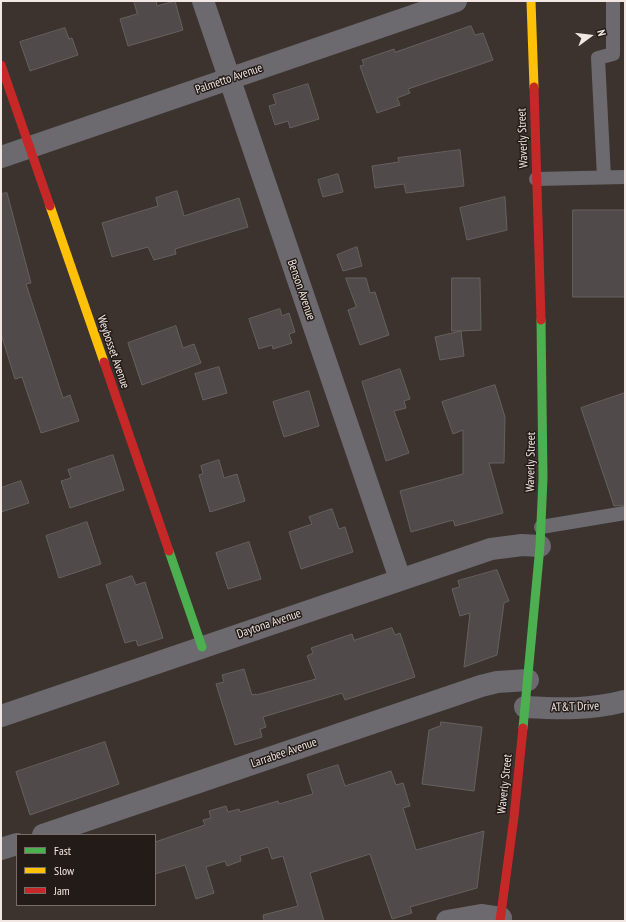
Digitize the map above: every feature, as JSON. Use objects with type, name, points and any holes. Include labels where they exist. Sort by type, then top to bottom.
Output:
[{"type":"main road","name":"Waverly Street","points":[[500,919],[514,817],[528,680],[540,536],[543,478],[543,376],[531,1]]},
{"type":"main road","name":"Weybosset Avenue","points":[[1,65],[202,647]]},
{"type":"street","name":"Benson Avenue","points":[[203,1],[400,579]]},
{"type":"street","name":"Palmetto Avenue","points":[[1,157],[456,1]]},
{"type":"street","name":"Daytona Avenue","points":[[1,716],[400,579],[490,549],[522,544],[540,536]]},
{"type":"street","name":"Larrabee Avenue","points":[[46,834],[480,686],[497,682],[528,680]]},
{"type":"street","name":"AT&T Drive","points":[[525,707],[568,710],[592,708],[625,701]]},
{"type":"street","points":[[1,849],[16,844]]},
{"type":"street","points":[[447,921],[481,915],[500,919]]},
{"type":"lane","points":[[604,177],[598,58],[613,54],[613,1]]},
{"type":"lane","points":[[536,178],[625,177]]},
{"type":"lane","points":[[540,536],[625,513]]},
{"type":"building","points":[[134,1],[156,1],[157,6],[175,1],[183,30],[128,46],[120,19],[137,14]]},
{"type":"building","points":[[471,26],[475,35],[483,33],[493,60],[408,89],[410,93],[397,98],[400,105],[377,113],[360,66],[364,65],[362,60],[394,49],[395,52]]},
{"type":"building","points":[[65,28],[69,39],[72,38],[78,55],[30,71],[20,42]]},
{"type":"building","points":[[308,84],[319,119],[290,128],[288,121],[275,125],[269,106],[276,104],[273,95]]},
{"type":"building","points":[[460,150],[464,186],[406,193],[404,184],[375,188],[372,166],[399,162],[398,158]]},
{"type":"building","points":[[338,174],[343,192],[323,197],[318,180]]},
{"type":"building","points":[[177,191],[184,216],[239,198],[248,227],[175,249],[176,254],[154,260],[148,247],[112,257],[102,223],[158,206],[156,198]]},
{"type":"building","points":[[7,193],[31,283],[26,284],[63,398],[70,395],[79,421],[41,433],[22,377],[15,379],[1,334],[1,194]]},
{"type":"building","points":[[505,197],[507,230],[467,240],[460,208]]},
{"type":"building","points":[[573,210],[625,210],[625,297],[573,297]]},
{"type":"building","points":[[357,247],[362,266],[343,271],[337,255]]},
{"type":"building","points":[[346,278],[366,278],[370,293],[375,292],[389,335],[360,345],[348,310],[356,307]]},
{"type":"building","points":[[452,278],[480,278],[481,330],[452,331]]},
{"type":"building","points":[[280,309],[282,316],[289,313],[295,332],[289,334],[292,343],[273,349],[272,345],[259,349],[249,319]]},
{"type":"building","points":[[176,326],[183,348],[194,344],[201,363],[142,385],[128,343]]},
{"type":"building","points":[[461,331],[464,356],[440,360],[435,337]]},
{"type":"building","points":[[219,367],[227,393],[203,400],[195,374]]},
{"type":"building","points":[[400,369],[410,399],[404,401],[406,408],[394,411],[409,453],[386,461],[362,382]]},
{"type":"building","points":[[495,385],[505,417],[504,463],[489,463],[503,513],[455,526],[453,520],[411,532],[400,491],[463,474],[463,430],[453,434],[442,402]]},
{"type":"building","points":[[309,391],[319,426],[284,437],[273,402]]},
{"type":"building","points":[[625,393],[625,505],[614,506],[581,408]]},
{"type":"building","points":[[113,455],[124,490],[70,508],[61,481],[71,478],[68,470]]},
{"type":"building","points":[[219,460],[224,478],[237,474],[245,501],[210,512],[199,475],[203,474],[201,466]]},
{"type":"building","points":[[21,481],[29,503],[1,512],[1,488]]},
{"type":"building","points":[[332,509],[339,529],[345,527],[353,552],[301,569],[289,532],[312,524],[309,517]]},
{"type":"building","points":[[87,522],[101,564],[59,578],[46,536]]},
{"type":"building","points":[[249,542],[261,579],[228,589],[216,553]]},
{"type":"building","points":[[497,570],[509,601],[504,603],[497,655],[464,667],[470,613],[460,616],[452,589],[460,587],[458,581]]},
{"type":"building","points":[[132,576],[136,585],[145,582],[163,638],[138,646],[136,640],[125,643],[106,585]]},
{"type":"building","points":[[392,628],[395,635],[400,633],[415,677],[345,700],[342,693],[263,717],[266,727],[260,729],[262,737],[235,745],[216,684],[224,682],[222,675],[244,669],[252,695],[316,679],[307,656],[313,653],[311,648],[352,634],[354,640]]},
{"type":"building","points":[[441,722],[482,727],[474,791],[422,784],[429,730],[440,726]]},
{"type":"building","points":[[105,742],[119,784],[30,815],[16,772]]},
{"type":"building","points":[[338,765],[345,786],[391,771],[396,785],[403,783],[410,806],[403,808],[416,850],[484,831],[477,888],[410,907],[412,913],[392,919],[370,854],[310,873],[324,921],[264,921],[263,915],[298,906],[283,856],[272,859],[268,847],[240,856],[241,861],[227,866],[225,861],[206,867],[214,893],[196,899],[185,865],[156,874],[156,842],[205,825],[203,820],[211,818],[209,811],[226,806],[228,812],[239,809],[240,812],[278,801],[279,804],[313,794],[307,775]]},
{"type":"traffic: fast","points":[[523,728],[540,546],[543,478],[541,320]]},
{"type":"traffic: fast","points":[[169,551],[202,647]]},
{"type":"traffic: slow","points":[[531,1],[534,87]]},
{"type":"traffic: slow","points":[[50,206],[104,362]]},
{"type":"traffic: jam","points":[[1,65],[50,206]]},
{"type":"traffic: jam","points":[[534,87],[541,320]]},
{"type":"traffic: jam","points":[[104,362],[169,551]]},
{"type":"traffic: jam","points":[[500,921],[514,817],[523,728]]}]
